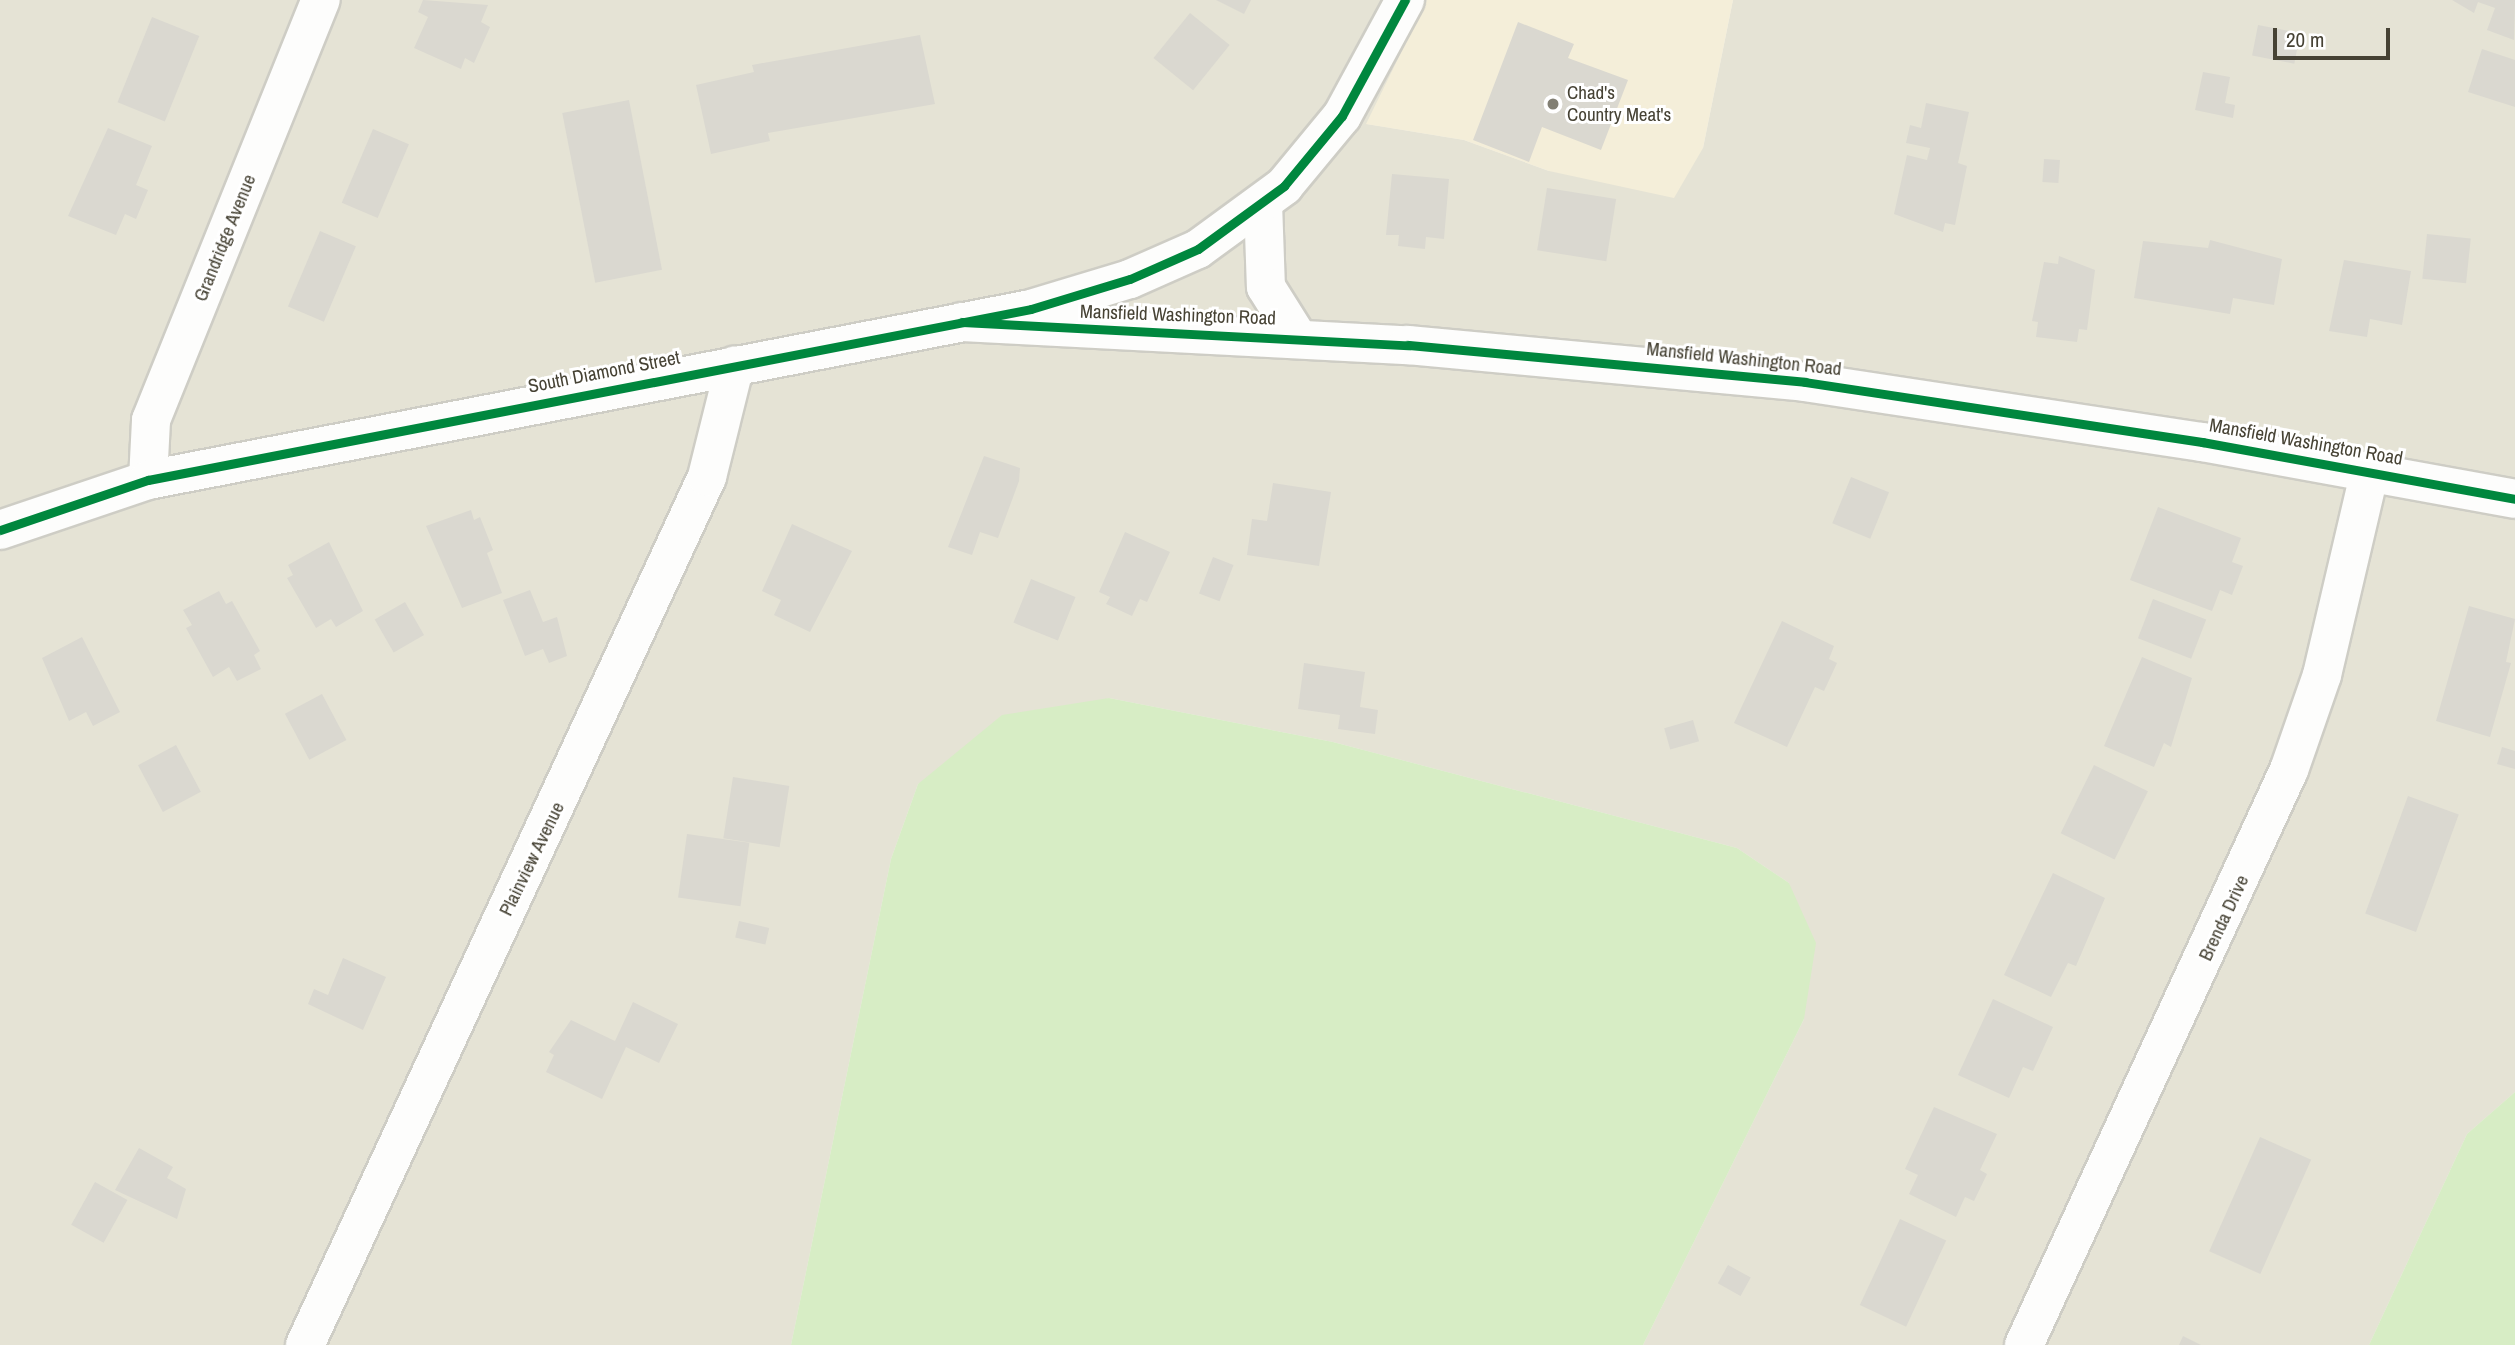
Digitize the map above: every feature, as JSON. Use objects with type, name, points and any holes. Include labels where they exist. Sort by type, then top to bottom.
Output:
[{"type":"street","name":"Grandridge Avenue","points":[[148,480],[151,420],[321,0]]},
{"type":"street","name":"South Diamond Street","points":[[0,530],[148,480],[962,322],[1090,292],[1211,240],[1263,203],[1342,116],[1405,0]]},
{"type":"street","points":[[1263,203],[1266,287],[1298,338]]},
{"type":"street","name":"Mansfield Washington Road","points":[[962,322],[1298,338],[1805,382],[2370,471],[2515,499]]},
{"type":"street","name":"Plainview Avenue","points":[[305,1345],[708,477],[735,365]]},
{"type":"street","name":"Brenda Drive","points":[[2024,1345],[2289,770],[2322,676],[2370,471]]},
{"type":"shaded area","points":[[0,0],[1427,0],[1367,124],[1464,140],[1549,171],[1703,148],[1733,0],[2515,0],[2515,1092],[2467,1134],[2369,1345],[1643,1345],[1804,1019],[1789,883],[1737,848],[1333,742],[1109,698],[918,784],[891,859],[791,1345],[0,1345]]},
{"type":"shaded area","points":[[1427,0],[1733,0],[1703,148],[1674,198],[1549,171],[1464,140],[1366,124]]},
{"type":"green space","points":[[1109,698],[1333,742],[1737,848],[1789,883],[1816,943],[1804,1019],[1643,1345],[791,1345],[891,859],[918,784],[1002,715]]},
{"type":"green space","points":[[2515,1092],[2515,1345],[2369,1345],[2467,1134]]},
{"type":"building","points":[[423,0],[488,5],[481,22],[490,27],[474,63],[465,58],[461,69],[414,48],[428,17],[418,12]]},
{"type":"building","points":[[1216,0],[1251,0],[1244,14]]},
{"type":"building","points":[[2452,0],[2515,0],[2514,40],[2487,30],[2495,8],[2478,2],[2474,13]]},
{"type":"building","points":[[1190,13],[1230,45],[1193,90],[1153,58]]},
{"type":"building","points":[[152,17],[199,36],[165,121],[118,102]]},
{"type":"building","name":"Chad's Country Meat's","points":[[1518,22],[1574,44],[1568,58],[1628,80],[1601,150],[1542,127],[1529,162],[1473,140]]},
{"type":"building","points":[[2258,25],[2300,33],[2294,64],[2252,55]]},
{"type":"building","points":[[920,35],[935,104],[768,133],[770,141],[711,154],[696,85],[754,72],[752,65]]},
{"type":"building","points":[[2482,49],[2515,60],[2515,107],[2468,92]]},
{"type":"building","points":[[2203,72],[2230,77],[2225,103],[2235,105],[2233,118],[2195,110]]},
{"type":"building","points":[[629,100],[662,270],[595,283],[562,113]]},
{"type":"building","points":[[1926,103],[1969,112],[1958,163],[1967,166],[1955,225],[1945,223],[1943,232],[1894,214],[1907,155],[1927,160],[1930,148],[1906,143],[1910,125],[1921,128]]},
{"type":"building","points":[[108,128],[152,146],[136,185],[148,190],[136,219],[125,214],[116,235],[68,216]]},
{"type":"building","points":[[373,129],[409,144],[378,218],[342,203]]},
{"type":"building","points":[[2044,159],[2060,160],[2058,183],[2042,182]]},
{"type":"building","points":[[1392,174],[1449,179],[1444,239],[1426,237],[1425,249],[1398,246],[1399,235],[1386,235]]},
{"type":"building","points":[[1547,188],[1616,199],[1606,261],[1537,250]]},
{"type":"building","points":[[320,231],[356,246],[324,322],[288,306]]},
{"type":"building","points":[[2427,234],[2471,239],[2466,283],[2422,279]]},
{"type":"building","points":[[2210,240],[2282,259],[2274,305],[2233,298],[2230,314],[2134,298],[2143,241],[2208,248]]},
{"type":"building","points":[[2059,256],[2095,270],[2087,330],[2079,329],[2077,342],[2036,337],[2038,322],[2032,321],[2044,262],[2058,264]]},
{"type":"building","points":[[2344,260],[2411,271],[2402,325],[2370,319],[2367,337],[2329,331]]},
{"type":"building","points":[[984,456],[1020,468],[1019,481],[998,538],[980,532],[972,555],[948,547]]},
{"type":"building","points":[[1851,477],[1889,492],[1870,539],[1832,523]]},
{"type":"building","points":[[1273,483],[1331,492],[1319,566],[1247,555],[1252,519],[1267,521]]},
{"type":"building","points":[[2158,507],[2241,538],[2232,562],[2243,566],[2232,595],[2220,590],[2212,611],[2130,580]]},
{"type":"building","points":[[471,510],[474,520],[480,517],[493,550],[487,553],[502,593],[462,608],[426,526]]},
{"type":"building","points":[[792,524],[852,551],[810,632],[774,615],[781,600],[762,591]]},
{"type":"building","points":[[1125,532],[1170,552],[1147,602],[1140,599],[1132,616],[1106,604],[1110,597],[1099,592]]},
{"type":"building","points":[[329,542],[363,611],[336,627],[331,619],[316,628],[287,578],[293,575],[288,565]]},
{"type":"building","points":[[1213,557],[1234,565],[1220,601],[1199,593]]},
{"type":"building","points":[[1031,579],[1076,597],[1058,641],[1013,623]]},
{"type":"building","points":[[530,590],[543,622],[557,617],[567,656],[549,663],[543,649],[525,656],[503,600]]},
{"type":"building","points":[[219,591],[226,604],[232,601],[260,651],[254,655],[261,669],[237,681],[229,667],[213,677],[186,628],[192,625],[183,610]]},
{"type":"building","points":[[2153,599],[2206,619],[2191,659],[2138,638]]},
{"type":"building","points":[[405,602],[424,635],[394,652],[375,620]]},
{"type":"building","points":[[2469,606],[2515,619],[2506,662],[2511,663],[2490,737],[2436,721]]},
{"type":"building","points":[[1782,621],[1834,646],[1829,659],[1837,663],[1824,691],[1815,687],[1787,747],[1734,723]]},
{"type":"building","points":[[82,637],[120,712],[93,726],[86,712],[69,721],[42,658]]},
{"type":"building","points":[[2142,657],[2192,678],[2171,747],[2164,743],[2154,767],[2104,746]]},
{"type":"building","points":[[1304,663],[1365,672],[1360,707],[1378,710],[1375,734],[1338,729],[1340,715],[1298,709]]},
{"type":"building","points":[[322,694],[346,740],[309,760],[285,714]]},
{"type":"building","points":[[1693,720],[1699,741],[1670,749],[1664,728]]},
{"type":"building","points":[[176,745],[201,792],[163,812],[138,765]]},
{"type":"building","points":[[2502,747],[2515,751],[2515,769],[2497,764]]},
{"type":"building","points":[[2094,765],[2148,791],[2115,860],[2061,833]]},
{"type":"building","points":[[733,777],[789,786],[780,847],[723,838]]},
{"type":"building","points":[[2408,796],[2459,814],[2416,932],[2365,913]]},
{"type":"building","points":[[687,834],[749,843],[740,906],[678,897]]},
{"type":"building","points":[[2053,873],[2105,898],[2076,966],[2068,963],[2051,997],[2004,975]]},
{"type":"building","points":[[739,921],[769,928],[765,945],[735,938]]},
{"type":"building","points":[[343,958],[386,977],[363,1030],[308,1004],[314,989],[328,995]]},
{"type":"building","points":[[1993,999],[2053,1027],[2033,1071],[2023,1067],[2009,1098],[1958,1075]]},
{"type":"building","points":[[633,1002],[678,1024],[659,1063],[626,1047],[602,1099],[546,1072],[554,1055],[549,1052],[571,1020],[615,1041]]},
{"type":"building","points":[[1934,1107],[1997,1134],[1980,1170],[1987,1174],[1974,1201],[1965,1197],[1956,1217],[1909,1194],[1918,1175],[1905,1169]]},
{"type":"building","points":[[2260,1137],[2311,1160],[2260,1274],[2209,1251]]},
{"type":"building","points":[[139,1148],[173,1167],[167,1178],[186,1189],[177,1219],[115,1190]]},
{"type":"building","points":[[95,1182],[127,1200],[104,1243],[71,1225]]},
{"type":"building","points":[[1900,1219],[1946,1241],[1906,1327],[1860,1305]]},
{"type":"building","points":[[1728,1265],[1751,1278],[1741,1296],[1718,1283]]},
{"type":"building","points":[[2183,1336],[2201,1345],[2179,1345]]},
{"type":"cycle path","points":[[0,530],[148,480],[1031,309],[1130,279],[1198,249],[1284,186],[1342,116],[1405,0]]},
{"type":"cycle path","points":[[962,322],[1408,345],[1805,382],[2202,442],[2515,499]]},
{"type":"place","name":"Chad's Country Meat's","points":[[1553,104]]}]
